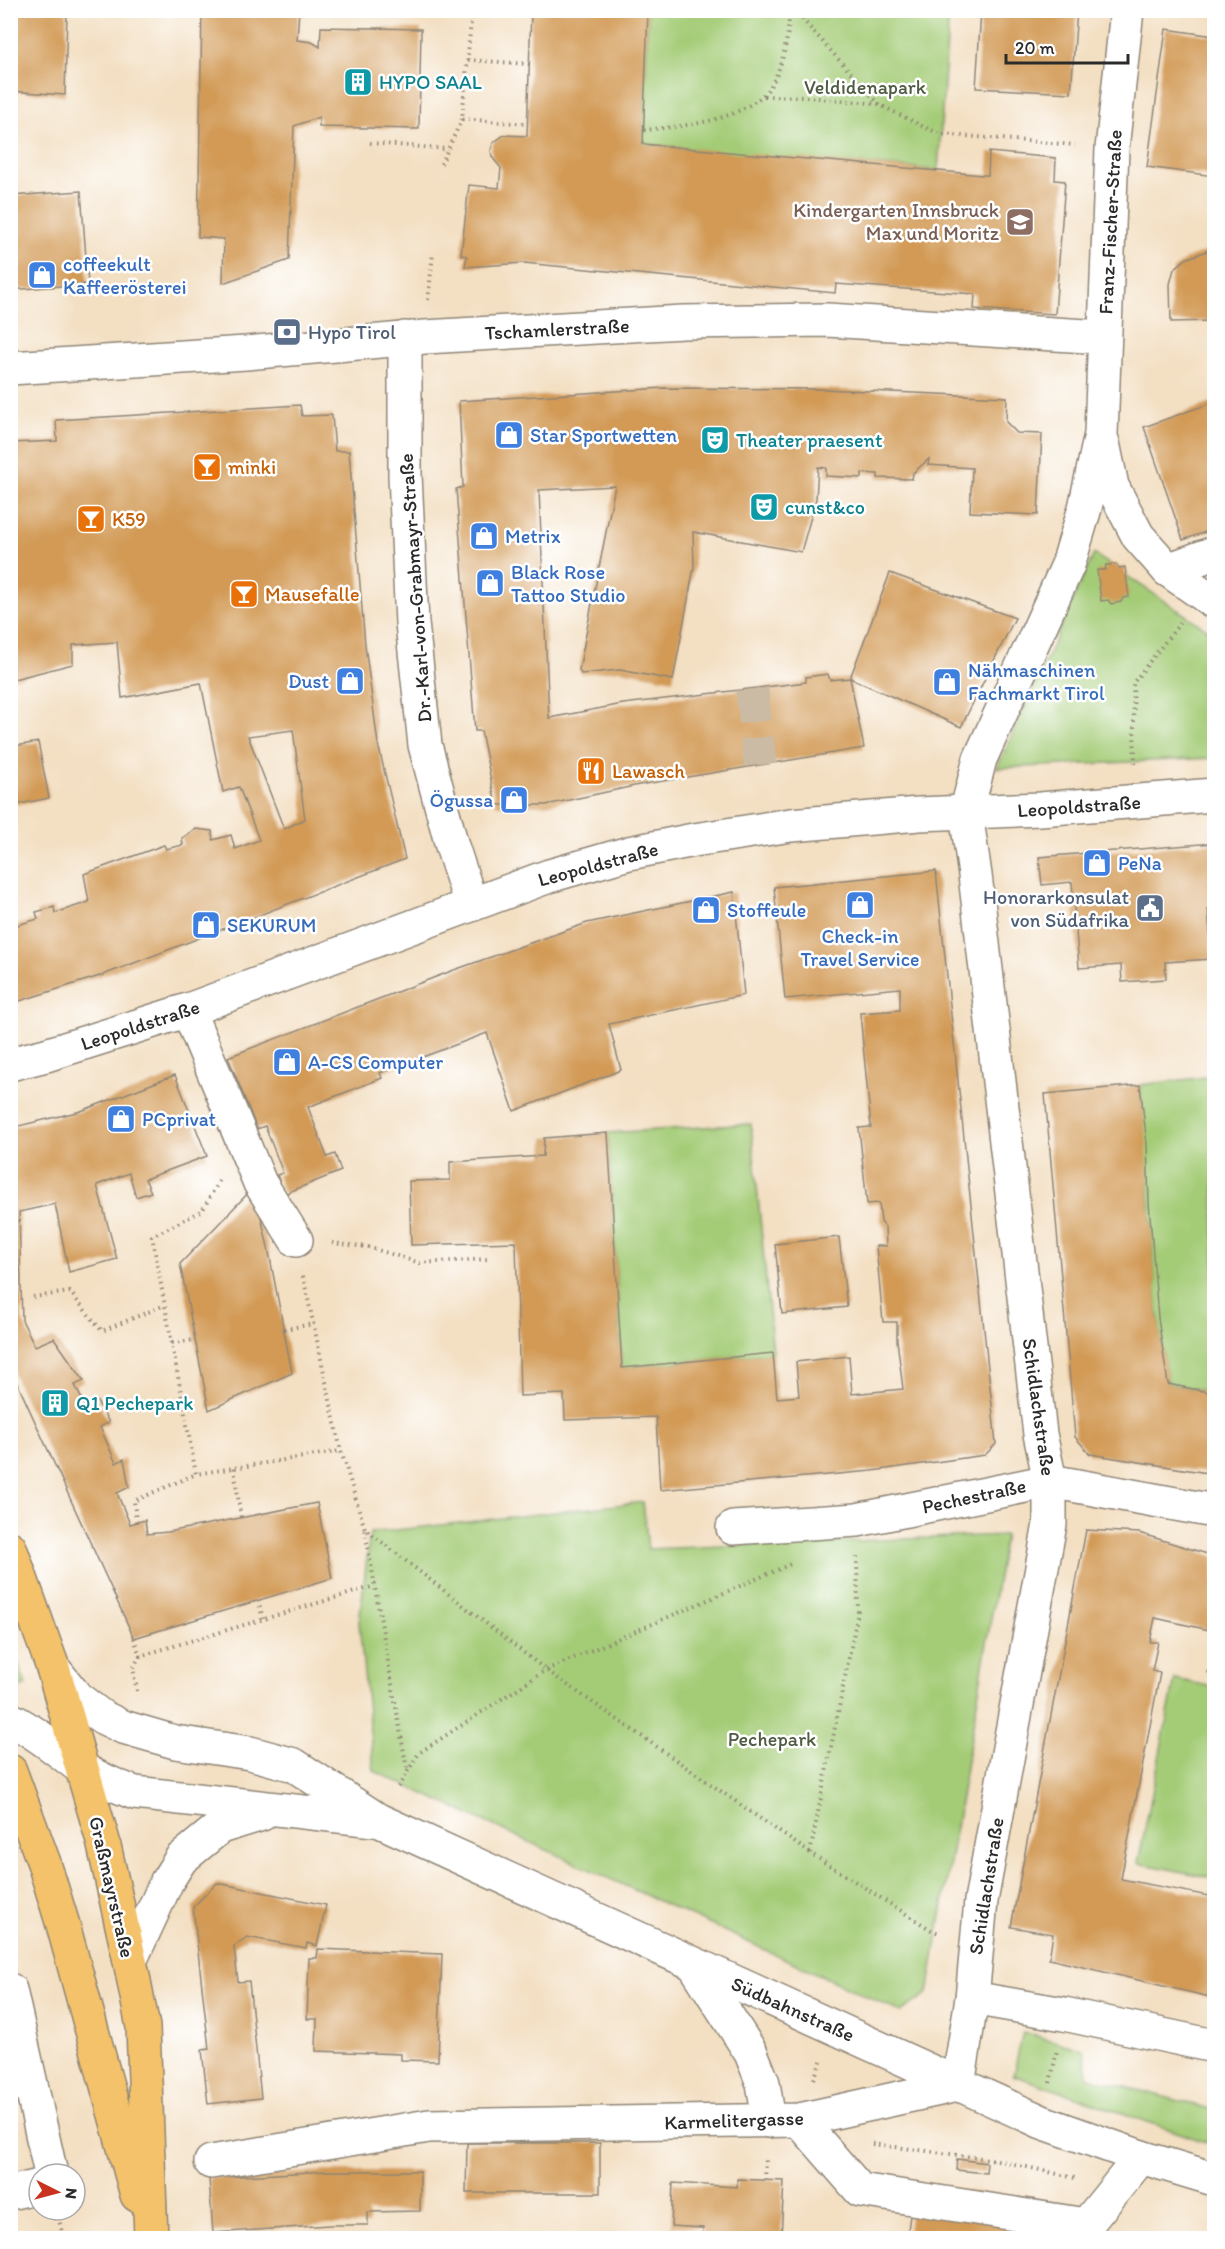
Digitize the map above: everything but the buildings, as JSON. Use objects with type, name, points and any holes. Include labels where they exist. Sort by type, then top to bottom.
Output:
[{"type":"main road","name":"Graßmayrstraße","points":[[10,1548],[53,1668],[104,1841],[130,1961],[143,2027],[150,2238]]},
{"type":"main road","name":"Graßmayrstraße","points":[[10,1771],[44,1863],[63,1925],[150,2238]]},
{"type":"street","name":"Franz-Fischer-Straße","points":[[966,813],[980,759],[1068,565],[1085,508],[1101,434],[1112,149],[1127,10]]},
{"type":"street","name":"Tschamlerstraße","points":[[10,368],[246,353],[415,338],[683,322],[826,320],[1104,337]]},
{"type":"street","name":"Dr.-Karl-von-Grabmayr-Straße","points":[[415,338],[405,475],[412,623],[425,745],[452,846],[471,904]]},
{"type":"street","name":"Franz-Fischer-Straße","points":[[1101,434],[1112,486],[1138,536],[1168,570],[1209,598]]},
{"type":"street","points":[[1168,570],[1215,554]]},
{"type":"street","name":"Leopoldstraße","points":[[10,1064],[46,1055],[188,1010],[560,872],[629,853],[791,825],[919,814],[966,813],[1215,795]]},
{"type":"street","name":"Schidlachstraße","points":[[966,813],[1040,1434],[1050,1481],[1050,1524],[981,1901],[972,1998]]},
{"type":"street","points":[[188,1010],[260,1183],[296,1240]]},
{"type":"street","name":"Pechestraße","points":[[733,1528],[857,1520],[1050,1481],[1215,1511]]},
{"type":"street","points":[[53,1668],[77,1698],[102,1717],[123,1727],[175,1742],[250,1753],[294,1765],[378,1820]]},
{"type":"street","points":[[10,1719],[28,1728],[82,1768],[118,1787],[135,1792],[273,1810],[378,1820]]},
{"type":"street","points":[[130,1961],[162,1889],[181,1860],[220,1827],[273,1810]]},
{"type":"street","name":"Südbahnstraße","points":[[378,1820],[1042,2122],[1141,2157],[1215,2179]]},
{"type":"street","points":[[694,1964],[751,2053],[784,2121],[860,2190],[1086,2225],[1141,2157]]},
{"type":"street","points":[[10,1990],[48,2162]]},
{"type":"street","points":[[958,2085],[972,1998],[1064,2014],[1215,2046]]},
{"type":"street","name":"Karmelitergasse","points":[[211,2162],[429,2126],[784,2121],[958,2085]]},
{"type":"street","points":[[10,2193],[27,2189]]},
{"type":"path","points":[[441,164],[462,119],[472,10]]},
{"type":"path","points":[[763,96],[782,58],[792,10]]},
{"type":"path","points":[[792,10],[880,105]]},
{"type":"path","points":[[468,60],[529,64]]},
{"type":"path","points":[[644,130],[687,126],[719,118],[763,96],[819,98],[880,105],[941,134],[1112,149]]},
{"type":"path","points":[[462,119],[528,124]]},
{"type":"path","points":[[370,143],[448,149]]},
{"type":"path","points":[[415,338],[433,254]]},
{"type":"path","points":[[1135,802],[1133,683],[1209,598]]},
{"type":"path","points":[[196,1474],[152,1236],[202,1211],[223,1172]]},
{"type":"path","points":[[407,1772],[364,1529],[341,1451],[296,1240],[368,1247],[420,1263],[488,1259]]},
{"type":"path","points":[[33,1297],[70,1292],[102,1331],[165,1305]]},
{"type":"path","points":[[284,1329],[314,1324]]},
{"type":"path","points":[[172,1343],[195,1340]]},
{"type":"path","points":[[136,1522],[134,1500],[196,1474],[341,1451]]},
{"type":"path","points":[[234,1468],[241,1518]]},
{"type":"path","points":[[810,1853],[858,1612],[857,1520]]},
{"type":"path","points":[[364,1529],[546,1670],[810,1853],[933,1931],[976,1939]]},
{"type":"path","points":[[378,1820],[418,1753],[546,1670],[803,1559]]},
{"type":"path","points":[[140,1695],[135,1687],[133,1668],[140,1656],[375,1586]]},
{"type":"path","points":[[258,1600],[263,1619]]},
{"type":"path","points":[[134,1638],[140,1656]]},
{"type":"path","points":[[1042,2122],[1064,2014]]},
{"type":"path","points":[[784,2121],[834,2027]]},
{"type":"path","points":[[863,2143],[997,2160],[1116,2188]]},
{"type":"path","points":[[1036,2178],[1037,2161]]},
{"type":"path","points":[[60,2222],[64,2238]]},
{"type":"green space","name":"Veldidenapark","points":[[648,11],[949,11],[938,170],[643,144]]},
{"type":"green space","points":[[1094,554],[1214,634],[1214,758],[997,768]]},
{"type":"green space","points":[[1214,1076],[1214,1392],[1168,1384],[1155,1286],[1140,1085]]},
{"type":"green space","points":[[751,1124],[773,1353],[622,1368],[608,1133]]},
{"type":"green space","name":"Pechepark","points":[[643,1502],[648,1549],[1005,1535],[928,1993],[901,2012],[374,1771],[359,1623],[370,1533]]},
{"type":"green space","points":[[10,1641],[26,1685],[20,1688],[11,1667]]},
{"type":"green space","points":[[1175,1679],[1214,1687],[1214,1878],[1138,1863]]},
{"type":"green space","points":[[1023,2032],[1084,2050],[1088,2077],[1214,2110],[1214,2145],[1013,2075]]},
{"type":"tunnel","points":[[752,689],[760,765]]},
{"type":"place","name":"HYPO SAAL","points":[[358,82]]},
{"type":"place","name":"Kindergarten Innsbruck Max und Moritz","points":[[1020,222]]},
{"type":"place","name":"coffeekult Kaffeerösterei","points":[[42,275]]},
{"type":"place","name":"Hypo Tirol","points":[[287,332]]},
{"type":"place","name":"Star Sportwetten","points":[[509,435]]},
{"type":"place","name":"Theater praesent","points":[[715,440]]},
{"type":"place","name":"minki","points":[[207,467]]},
{"type":"place","name":"cunst&co","points":[[764,507]]},
{"type":"place","name":"K59","points":[[91,519]]},
{"type":"place","name":"Metrix","points":[[484,536]]},
{"type":"place","name":"Black Rose Tattoo Studio","points":[[490,583]]},
{"type":"place","name":"Mausefalle","points":[[244,594]]},
{"type":"place","name":"Dust","points":[[350,681]]},
{"type":"place","name":"Nähmaschinen Fachmarkt Tirol","points":[[947,682]]},
{"type":"place","name":"Lawasch","points":[[591,771]]},
{"type":"place","name":"Ögussa","points":[[514,800]]},
{"type":"place","name":"PeNa","points":[[1097,863]]},
{"type":"place","name":"Check-in Travel Service","points":[[860,905]]},
{"type":"place","name":"Honorarkonsulat von Südafrika","points":[[1150,908]]},
{"type":"place","name":"Stoffeule","points":[[706,910]]},
{"type":"place","name":"SEKURUM","points":[[206,925]]},
{"type":"place","name":"A-CS Computer","points":[[287,1062]]},
{"type":"place","name":"PCprivat","points":[[121,1119]]},
{"type":"place","name":"Q1 Pechepark","points":[[55,1403]]}]
